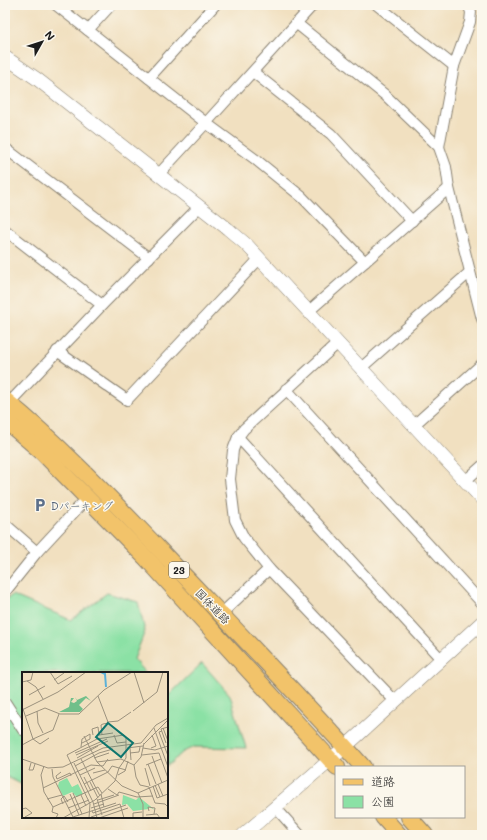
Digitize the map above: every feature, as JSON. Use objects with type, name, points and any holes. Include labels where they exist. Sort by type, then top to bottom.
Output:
[{"type":"main road","name":"国体道路","points":[[7,401],[58,446],[97,484],[221,614],[362,766]]},
{"type":"main road","name":"国体道路","points":[[5,420],[42,452],[88,497],[147,559],[333,763]]},
{"type":"main road","points":[[384,818],[399,835]]},
{"type":"main road","points":[[410,818],[425,835]]},
{"type":"street","points":[[56,5],[302,197],[365,262]]},
{"type":"street","points":[[88,30],[110,5]]},
{"type":"street","points":[[149,78],[215,5]]},
{"type":"street","points":[[158,174],[313,5]]},
{"type":"street","points":[[377,5],[454,66]]},
{"type":"street","points":[[439,147],[454,66],[470,22],[471,12],[468,5]]},
{"type":"street","points":[[296,23],[385,96],[439,147],[446,167],[449,188],[482,319]]},
{"type":"street","points":[[5,57],[37,79],[228,229],[260,258],[482,499]]},
{"type":"street","points":[[253,72],[331,134],[412,221]]},
{"type":"street","points":[[5,148],[148,258]]},
{"type":"street","points":[[309,311],[449,188]]},
{"type":"street","points":[[7,401],[199,207]]},
{"type":"street","points":[[5,230],[102,305]]},
{"type":"street","points":[[57,351],[127,400],[260,258]]},
{"type":"street","points":[[361,368],[470,272]]},
{"type":"street","points":[[338,343],[286,389],[244,429],[238,437],[233,450],[230,479],[235,520],[244,538],[269,569],[395,701]]},
{"type":"street","points":[[414,425],[482,364]]},
{"type":"street","points":[[286,389],[482,603]]},
{"type":"street","points":[[238,437],[441,659]]},
{"type":"street","points":[[465,481],[482,466]]},
{"type":"street","points":[[5,592],[37,552],[88,497]]},
{"type":"street","points":[[5,524],[37,552]]},
{"type":"street","points":[[221,614],[269,569]]},
{"type":"street","points":[[242,835],[275,807],[333,763],[345,747],[482,622]]},
{"type":"street","points":[[5,702],[22,728]]},
{"type":"street","points":[[275,807],[300,835]]},
{"type":"green space","points":[[107,593],[138,602],[145,631],[134,659],[145,672],[22,672],[22,784],[5,776],[5,601],[12,595],[71,620]]},
{"type":"green space","points":[[202,663],[230,695],[246,748],[194,747],[183,752],[168,765],[168,696]]},
{"type":"place","name":"Dパーキング","points":[[40,505]]}]
